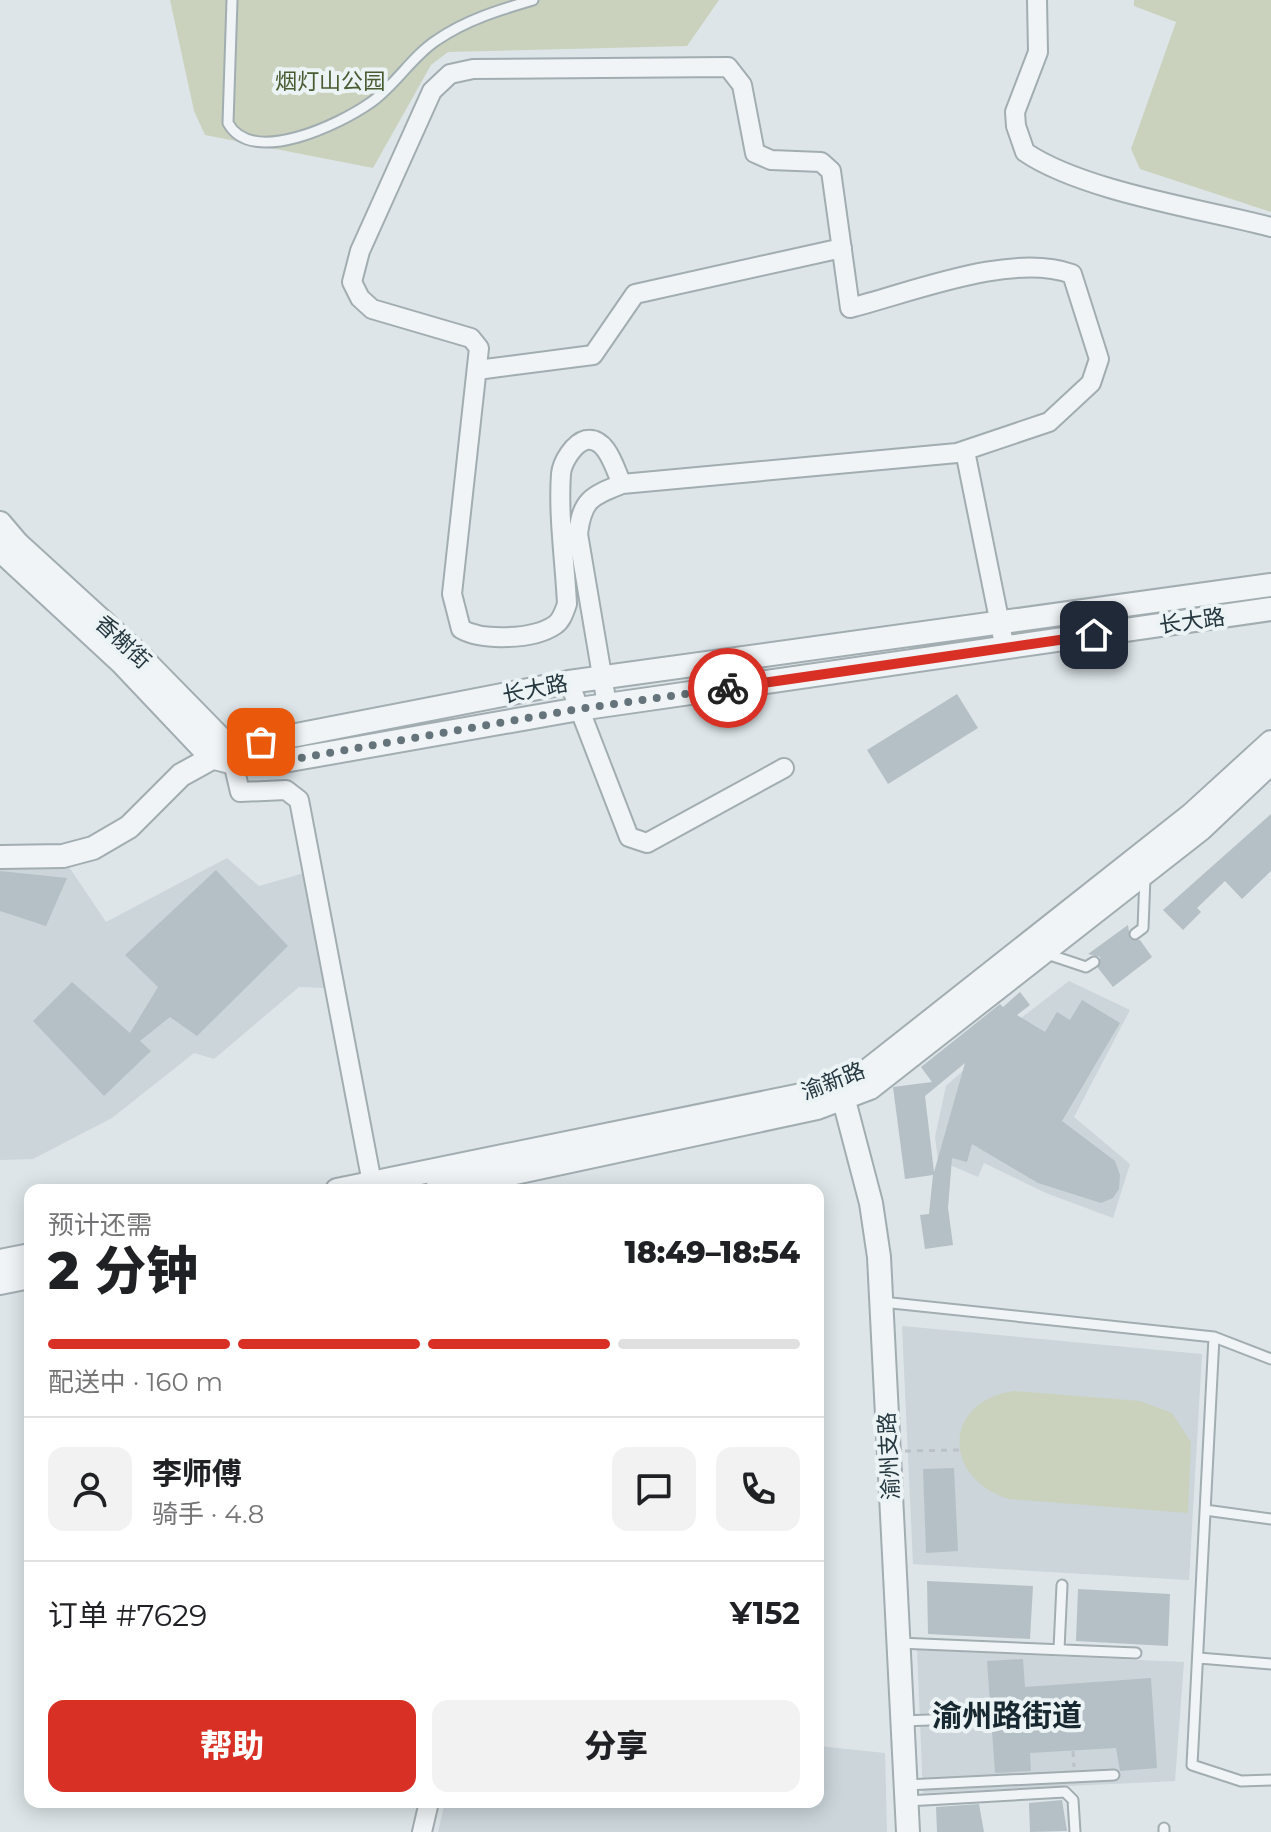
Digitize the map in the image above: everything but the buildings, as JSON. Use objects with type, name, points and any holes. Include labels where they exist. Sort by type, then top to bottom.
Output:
[{"type":"street","points":[[1037,0],[1038,52],[1015,112],[1016,126],[1025,152],[1061,170],[1132,193],[1271,227]]},
{"type":"street","points":[[607,705],[578,534],[580,514],[593,495],[622,484],[965,451],[1049,422],[1091,383],[1099,359],[1072,274],[1054,268],[1008,267],[850,308],[831,171],[821,162],[771,160],[755,153],[742,85],[728,67],[473,69],[450,74],[432,91],[360,251],[352,282],[360,298],[372,309],[471,338],[479,348],[452,594],[461,629],[475,637],[534,633],[553,627],[561,620],[567,604],[561,471],[572,450],[582,441],[593,440],[607,449],[622,484]]},
{"type":"street","points":[[477,370],[593,355],[635,294],[842,248]]},
{"type":"street","points":[[965,451],[1005,649]]},
{"type":"street","name":"香榭街","points":[[0,523],[17,543],[134,650],[225,756]]},
{"type":"street","name":"香榭街","points":[[0,550],[225,756]]},
{"type":"street","name":"长大路","points":[[225,756],[569,682],[1271,585]]},
{"type":"street","name":"长大路","points":[[225,756],[284,761],[579,709],[1271,609]]},
{"type":"street","points":[[569,682],[629,837],[647,843],[784,768]]},
{"type":"street","name":"渝新路","points":[[367,1184],[811,1093],[842,1092],[1191,815],[1271,742]]},
{"type":"street","points":[[0,857],[63,856],[93,848],[129,827],[181,775],[225,756],[240,792],[286,790],[299,800],[372,1183]]},
{"type":"street","name":"渝新路","points":[[461,1184],[842,1092],[870,1088],[1201,829],[1271,763]]},
{"type":"street","name":"渝州支路","points":[[842,1092],[871,1203],[882,1302],[908,1832]]},
{"type":"street","points":[[0,1261],[24,1256]]},
{"type":"street","points":[[0,1283],[24,1278]]},
{"type":"street","points":[[422,1832],[428,1808]]},
{"type":"lane","points":[[232,0],[228,123],[234,134],[256,143],[299,138],[371,103],[435,41],[483,15],[533,0]]},
{"type":"lane","points":[[1135,934],[1143,928],[1145,873]]},
{"type":"lane","points":[[1044,953],[1086,967],[1094,962]]},
{"type":"lane","points":[[882,1302],[1214,1337],[1271,1359]]},
{"type":"lane","points":[[1214,1337],[1192,1765],[1241,1781],[1271,1780]]},
{"type":"lane","points":[[1205,1510],[1271,1519]]},
{"type":"lane","points":[[1059,1649],[1062,1585]]},
{"type":"lane","points":[[898,1643],[1136,1653]]},
{"type":"lane","points":[[1199,1658],[1271,1664]]},
{"type":"lane","points":[[902,1721],[957,1719]]},
{"type":"lane","points":[[906,1793],[1114,1775]]},
{"type":"lane","points":[[906,1793],[1065,1792],[1073,1800],[1075,1832]]},
{"type":"path","points":[[889,1452],[959,1450]]},
{"type":"shaded area","points":[[227,858],[259,886],[304,873],[325,988],[299,987],[214,1059],[194,1053],[112,1118],[33,1159],[0,1160],[0,868],[69,867],[106,922]]},
{"type":"shaded area","points":[[1069,981],[1130,1010],[1074,1117],[1130,1164],[1113,1218],[1046,1193],[984,1163],[978,1177],[938,1160],[935,1137],[946,1086],[1021,1018]]},
{"type":"shaded area","points":[[902,1326],[1202,1354],[1189,1580],[913,1564]]},
{"type":"shaded area","points":[[917,1650],[1184,1662],[1175,1781],[923,1793]]},
{"type":"shaded area","points":[[824,1747],[885,1753],[887,1832],[438,1832],[444,1808],[824,1808]]},
{"type":"green space","name":"烟灯山公园","points":[[170,0],[719,0],[687,46],[448,52],[431,65],[373,168],[205,135],[194,111]]},
{"type":"green space","points":[[1134,0],[1271,0],[1271,212],[1140,169],[1131,149],[1176,22],[1134,6]]},
{"type":"green space","points":[[1015,1391],[1140,1401],[1172,1413],[1191,1442],[1188,1513],[1009,1499],[987,1489],[971,1475],[962,1458],[960,1440],[964,1424],[974,1409],[991,1397]]},
{"type":"way so far","points":[[261,742],[230,748],[234,763],[284,761],[579,709],[728,688]]},
{"type":"district","name":"渝州路街道","points":[[1007,1715]]},
{"type":"route","points":[[728,688],[1094,635]]}]
